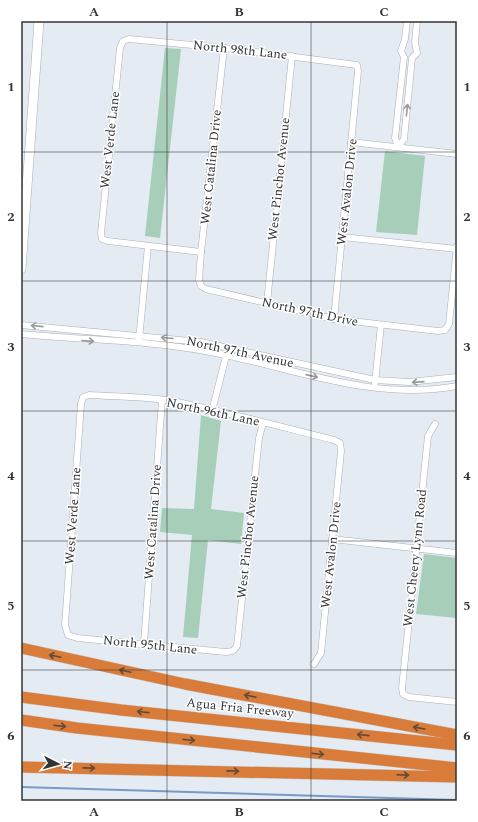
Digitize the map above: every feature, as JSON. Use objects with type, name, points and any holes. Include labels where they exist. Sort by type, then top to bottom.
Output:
[{"type":"highway","points":[[21,648],[185,684],[457,735]]},
{"type":"highway","name":"Agua Fria Freeway","points":[[22,697],[121,710],[457,745]]},
{"type":"highway","points":[[21,720],[77,728],[457,768]]},
{"type":"highway","points":[[21,767],[457,777]]},
{"type":"main road","points":[[21,269],[40,21]]},
{"type":"street","points":[[398,147],[395,138],[404,57],[401,51],[405,39],[407,21]]},
{"type":"street","points":[[398,147],[404,139],[412,58],[417,53],[415,42],[417,21]]},
{"type":"street","name":"North 98th Lane","points":[[123,41],[129,39],[224,48],[356,65]]},
{"type":"street","name":"West Verde Lane","points":[[123,41],[120,48],[101,233],[102,239],[108,241],[148,246]]},
{"type":"street","name":"West Catalina Drive","points":[[201,286],[199,280],[201,252],[224,48]]},
{"type":"street","name":"West Pinchot Avenue","points":[[266,303],[292,56]]},
{"type":"street","points":[[404,57],[412,58]]},
{"type":"street","name":"West Avalon Drive","points":[[334,319],[352,142],[358,71],[356,65]]},
{"type":"street","points":[[352,142],[457,154]]},
{"type":"street","points":[[342,237],[457,249],[457,246]]},
{"type":"street","points":[[138,344],[148,246],[201,252]]},
{"type":"street","name":"North 97th Drive","points":[[201,286],[206,289],[334,319],[438,331],[445,330],[449,324],[457,249]]},
{"type":"street","name":"North 97th Avenue","points":[[21,325],[201,342],[317,369],[375,380],[409,382],[457,377]]},
{"type":"street","points":[[374,388],[381,325]]},
{"type":"street","name":"North 97th Avenue","points":[[21,334],[182,347],[349,385],[374,388],[420,391],[457,386]]},
{"type":"street","points":[[212,411],[228,348]]},
{"type":"street","name":"North 96th Lane","points":[[83,397],[89,395],[175,402],[334,440],[340,443]]},
{"type":"street","name":"West Verde Lane","points":[[68,635],[65,625],[65,617],[81,404],[83,397]]},
{"type":"street","name":"West Catalina Drive","points":[[144,644],[162,400]]},
{"type":"street","name":"West Pinchot Avenue","points":[[233,651],[236,646],[259,438],[263,423]]},
{"type":"street","name":"West Cheery Lynn Road","points":[[434,424],[428,436],[402,688],[403,694],[409,697],[457,702]]},
{"type":"street","name":"West Avalon Drive","points":[[314,664],[321,653],[341,451],[340,443]]},
{"type":"street","points":[[332,539],[457,553]]},
{"type":"street","name":"North 95th Lane","points":[[68,635],[77,638],[226,652],[233,651]]},
{"type":"green space","points":[[165,48],[181,49],[160,238],[145,236]]},
{"type":"green space","points":[[385,151],[425,156],[417,235],[376,232]]},
{"type":"green space","points":[[201,415],[221,421],[211,509],[244,513],[241,544],[208,540],[198,638],[183,637],[192,535],[160,532],[162,508],[194,509]]},
{"type":"green space","points":[[424,554],[457,558],[457,618],[416,614]]},
{"type":"waterway","points":[[21,787],[457,800]]}]
